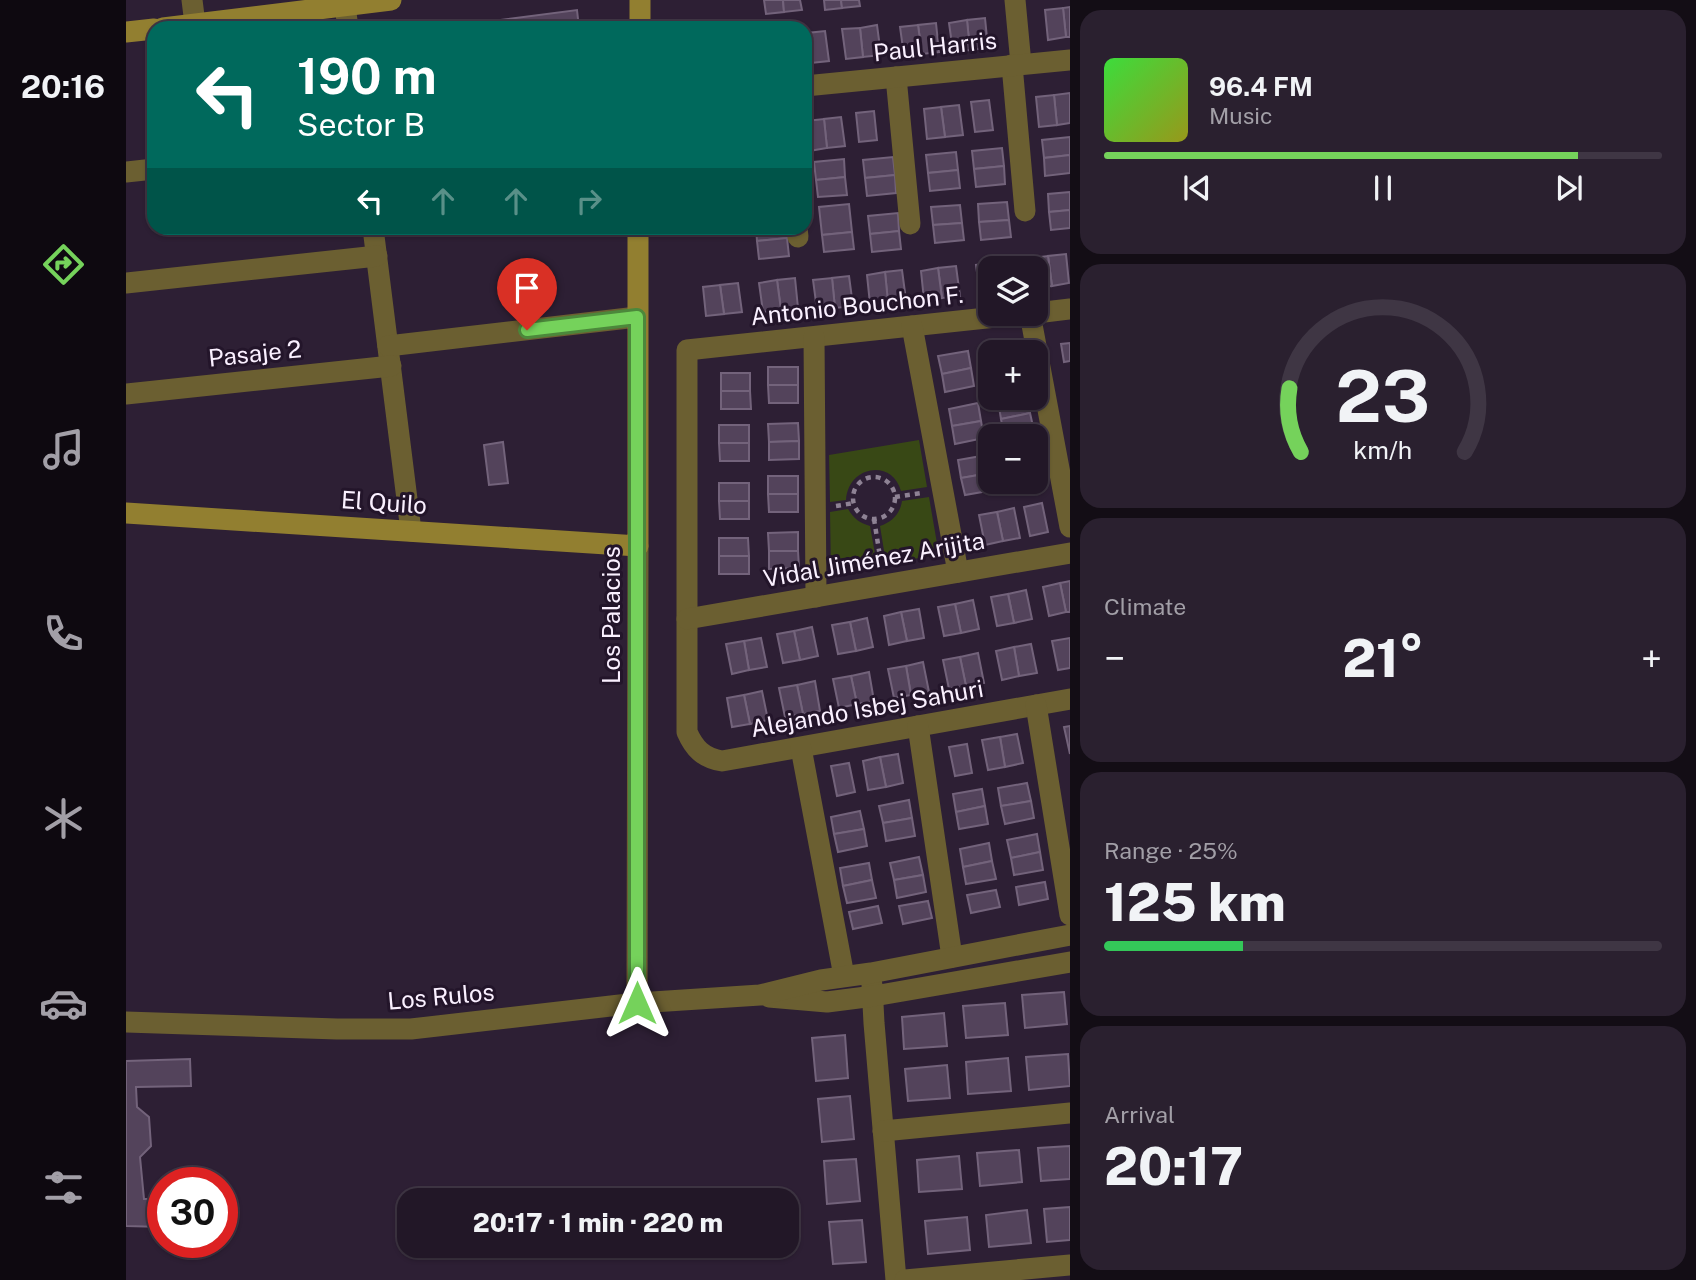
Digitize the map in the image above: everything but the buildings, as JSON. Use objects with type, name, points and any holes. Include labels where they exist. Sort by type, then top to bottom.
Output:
[{"type":"street","points":[[192,0],[195,21]]},
{"type":"street","points":[[213,21],[308,5],[345,6],[391,0]]},
{"type":"street","points":[[640,0],[640,21]]},
{"type":"street","points":[[1015,0],[1025,211]]},
{"type":"street","points":[[345,6],[347,21]]},
{"type":"street","points":[[126,32],[147,30]]},
{"type":"street","name":"Paul Harris","points":[[812,85],[1069,60]]},
{"type":"street","points":[[896,77],[910,224]]},
{"type":"street","points":[[126,172],[147,170]]},
{"type":"street","points":[[374,235],[411,531]]},
{"type":"street","name":"Los Palacios","points":[[637,1003],[638,235]]},
{"type":"street","points":[[126,283],[377,256]]},
{"type":"street","name":"Antonio Bouchon F.","points":[[1048,311],[1069,309]]},
{"type":"street","name":"Pasaje 2","points":[[126,394],[637,317]]},
{"type":"street","name":"Antonio Bouchon F.","points":[[687,619],[687,350],[978,319]]},
{"type":"street","points":[[912,326],[958,572]]},
{"type":"street","points":[[1035,326],[1069,527]]},
{"type":"street","points":[[814,337],[816,597]]},
{"type":"street","name":"El Quilo","points":[[126,513],[638,546]]},
{"type":"street","name":"Vidal Jiménez Arijita","points":[[687,619],[1069,553]]},
{"type":"street","name":"Alejando Isbej Sahuri","points":[[687,619],[687,732],[692,744],[711,760],[736,760],[1069,699]]},
{"type":"street","points":[[1036,705],[1069,915]]},
{"type":"street","points":[[918,726],[952,957]]},
{"type":"street","points":[[801,748],[844,975]]},
{"type":"street","name":"Los Rulos","points":[[126,1022],[411,1029],[637,1003],[760,995],[844,975],[871,973],[1069,935]]},
{"type":"street","name":"Los Rulos","points":[[760,995],[827,1002],[1069,962]]},
{"type":"street","points":[[871,973],[896,1280]]},
{"type":"street","points":[[883,1131],[1069,1113]]},
{"type":"street","points":[[905,1280],[1069,1265]]},
{"type":"path","points":[[877,477],[889,483],[896,495],[891,511],[885,517],[874,519],[860,514],[854,506],[853,497],[855,488],[861,481],[877,477]]},
{"type":"path","points":[[874,519],[885,585]]},
{"type":"green space","points":[[919,440],[927,487],[901,491],[889,474],[871,470],[854,480],[846,500],[830,502],[829,455]]},
{"type":"green space","points":[[929,497],[939,555],[886,563],[880,526],[895,517],[902,501]]},
{"type":"green space","points":[[848,509],[858,520],[870,526],[877,565],[831,573],[830,512]]},
{"type":"route","points":[[527,330],[637,317],[637,1003]]}]
